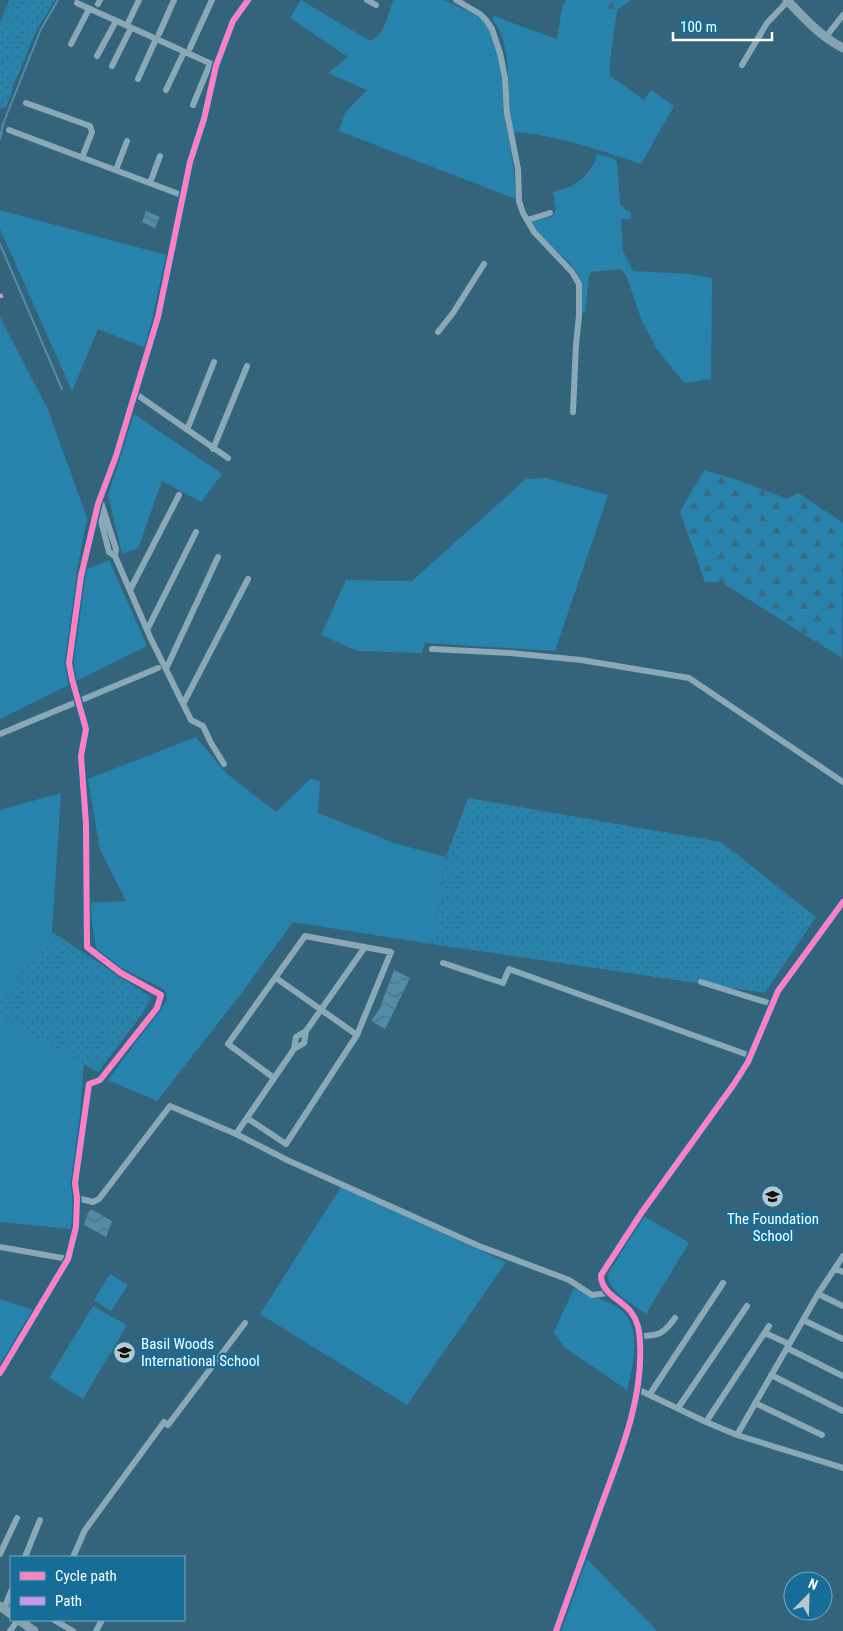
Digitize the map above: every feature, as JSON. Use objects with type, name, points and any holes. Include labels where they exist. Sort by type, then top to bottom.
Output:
[{"type":"main road","points":[[788,0],[825,38],[843,48]]},
{"type":"main road","points":[[19,1621],[34,1631]]},
{"type":"street","points":[[129,21],[139,0]]},
{"type":"street","points":[[138,79],[174,0]]},
{"type":"street","points":[[166,90],[212,0]]},
{"type":"street","points":[[193,105],[233,21],[248,0]]},
{"type":"street","points":[[367,0],[376,5]]},
{"type":"street","points":[[456,0],[480,14],[492,29],[505,78],[508,113],[518,169],[519,201],[527,220],[534,232],[572,272],[579,284],[580,316],[576,345],[573,412]]},
{"type":"street","points":[[742,65],[767,23],[788,0]]},
{"type":"street","points":[[77,3],[131,28],[187,50],[213,65]]},
{"type":"street","points":[[70,44],[89,8]]},
{"type":"street","points":[[825,38],[843,15]]},
{"type":"street","points":[[97,56],[116,21]]},
{"type":"street","points":[[112,66],[131,28]]},
{"type":"street","points":[[0,1373],[68,1259],[76,1227],[77,1198],[75,1183],[89,1084],[100,1080],[157,1008],[161,995],[121,973],[86,948],[86,824],[81,756],[86,728],[69,663],[81,576],[97,508],[136,394],[158,317],[190,162],[204,118],[213,65]]},
{"type":"street","points":[[26,103],[90,126],[92,132],[82,158]]},
{"type":"street","points":[[9,130],[184,196]]},
{"type":"street","points":[[116,170],[127,141]]},
{"type":"street","points":[[150,183],[160,156]]},
{"type":"street","points":[[527,220],[550,213]]},
{"type":"street","points":[[438,332],[453,313],[484,264]]},
{"type":"street","points":[[187,430],[214,362]]},
{"type":"street","points":[[214,449],[247,366]]},
{"type":"street","points":[[136,394],[228,458]]},
{"type":"street","points":[[130,590],[179,495]]},
{"type":"street","points":[[100,498],[116,549],[115,556],[147,630],[191,720],[203,726],[211,744],[224,764]]},
{"type":"street","points":[[97,508],[109,552],[115,556]]},
{"type":"street","points":[[147,630],[196,532]]},
{"type":"street","points":[[166,669],[218,557]]},
{"type":"street","points":[[183,704],[248,579]]},
{"type":"street","points":[[432,649],[510,653],[581,660],[689,678],[843,782]]},
{"type":"street","points":[[0,734],[158,668]]},
{"type":"street","points":[[556,1631],[626,1438],[637,1389],[640,1336],[637,1320],[624,1304],[608,1293],[601,1283],[602,1276],[642,1212],[734,1084],[751,1056],[778,991],[843,902]]},
{"type":"street","points":[[247,1118],[286,1144],[357,1036],[391,952],[305,936],[228,1044],[274,1078]]},
{"type":"street","points":[[236,1134],[294,1049],[304,1043],[306,1031],[365,947]]},
{"type":"street","points":[[443,963],[503,983],[509,969],[751,1056]]},
{"type":"street","points":[[276,978],[357,1036]]},
{"type":"street","points":[[701,982],[772,1004]]},
{"type":"street","points":[[77,1198],[93,1202],[99,1199],[170,1106],[236,1134],[287,1160],[479,1246],[569,1280],[592,1295],[608,1293]]},
{"type":"street","points":[[0,1247],[68,1259]]},
{"type":"street","points":[[737,1435],[818,1294],[843,1256]]},
{"type":"street","points":[[836,1269],[843,1272]]},
{"type":"street","points":[[650,1394],[723,1283]]},
{"type":"street","points":[[818,1294],[843,1306]]},
{"type":"street","points":[[678,1408],[747,1306]]},
{"type":"street","points":[[640,1336],[651,1336],[661,1333],[666,1330],[675,1318]]},
{"type":"street","points":[[803,1320],[843,1339]]},
{"type":"street","points":[[73,1556],[85,1530],[158,1430],[164,1422],[168,1425],[245,1322]]},
{"type":"street","points":[[706,1422],[769,1326]]},
{"type":"street","points":[[765,1333],[843,1376]]},
{"type":"street","points":[[771,1375],[843,1411]]},
{"type":"street","points":[[637,1389],[737,1435],[843,1468]]},
{"type":"street","points":[[755,1403],[822,1435]]},
{"type":"street","points":[[0,1554],[17,1518]]},
{"type":"street","points":[[25,1556],[40,1520]]},
{"type":"street","points":[[5,1610],[10,1593]]},
{"type":"street","points":[[56,1621],[73,1631]]},
{"type":"green space","points":[[9,0],[55,0],[37,29],[6,107],[0,108],[0,23]]},
{"type":"green space","points":[[301,0],[370,41],[376,38],[383,28],[394,0],[444,0],[474,14],[483,21],[494,39],[504,80],[504,110],[514,170],[516,199],[339,131],[345,113],[367,90],[328,73],[348,57],[290,18]]},
{"type":"green space","points":[[566,0],[578,0],[617,10],[610,60],[610,76],[644,100],[651,90],[674,106],[641,164],[561,140],[513,132],[510,118],[507,58],[499,31],[492,19],[494,16],[557,39],[562,8]]},
{"type":"green space","points":[[578,0],[631,0],[617,10]]},
{"type":"green space","points":[[596,154],[613,158],[617,162],[620,204],[627,211],[631,212],[630,219],[621,219],[623,251],[633,271],[688,274],[712,278],[711,379],[684,383],[657,349],[642,321],[626,275],[621,269],[591,272],[585,312],[581,314],[580,279],[571,265],[542,237],[531,223],[535,220],[552,217],[556,210],[553,192],[571,186],[581,180],[593,165]]},
{"type":"green space","points":[[0,210],[166,255],[146,348],[98,329],[72,391],[0,229]]},
{"type":"green space","points":[[0,317],[48,410],[87,518],[76,574],[109,560],[147,646],[0,719]]},
{"type":"green space","points":[[134,414],[222,474],[201,502],[162,481],[138,548],[122,554],[108,495]]},
{"type":"green space","points":[[704,470],[741,481],[787,499],[798,493],[843,523],[842,658],[721,582],[705,582],[680,512]]},
{"type":"green space","points":[[546,478],[608,495],[555,651],[425,643],[422,653],[358,651],[321,635],[346,580],[412,581],[526,479]]},
{"type":"green space","points":[[196,737],[226,773],[276,812],[310,779],[320,781],[318,813],[397,844],[446,857],[431,944],[293,922],[244,990],[157,1101],[108,1080],[167,1000],[165,990],[120,967],[96,949],[89,903],[126,901],[100,850],[88,779]]},
{"type":"green space","points":[[61,793],[52,932],[0,1001],[0,810]]},
{"type":"green space","points":[[468,798],[721,842],[816,917],[765,993],[431,944],[446,857]]},
{"type":"green space","points":[[52,932],[151,997],[143,1013],[98,1072],[0,1018],[0,1001]]},
{"type":"green space","points":[[0,1018],[84,1063],[71,1229],[0,1222]]},
{"type":"green space","points":[[341,1187],[506,1262],[407,1405],[260,1314]]},
{"type":"green space","points":[[644,1216],[689,1243],[646,1314],[617,1292],[609,1280],[608,1274]]},
{"type":"green space","points":[[110,1274],[128,1285],[111,1311],[94,1300]]},
{"type":"green space","points":[[574,1288],[604,1300],[620,1309],[632,1326],[634,1347],[632,1370],[627,1390],[564,1347],[554,1332]]},
{"type":"green space","points":[[0,1299],[33,1310],[0,1368]]},
{"type":"green space","points":[[93,1306],[127,1325],[83,1399],[49,1378]]},
{"type":"green space","points":[[587,1559],[657,1631],[561,1631]]},
{"type":"water","points":[[146,211],[160,217],[155,228],[142,222]]},
{"type":"water","points":[[394,970],[410,978],[385,1029],[371,1021],[380,1008]]},
{"type":"water","points":[[91,1209],[112,1221],[106,1237],[84,1225]]},
{"type":"waterway","points":[[0,139],[3,124],[41,29],[58,0]]},
{"type":"waterway","points":[[0,244],[62,389]]},
{"type":"marked path","points":[[0,294],[1,298]]},
{"type":"cycle path","points":[[0,1373],[68,1259],[76,1227],[77,1198],[75,1183],[89,1084],[100,1080],[157,1008],[161,995],[121,973],[87,947],[86,824],[81,756],[86,729],[69,663],[81,576],[98,504],[116,456],[158,317],[190,162],[204,119],[216,66],[233,21],[248,0]]},
{"type":"cycle path","points":[[556,1631],[622,1447],[638,1386],[640,1344],[637,1323],[627,1307],[612,1296],[604,1287],[601,1275],[642,1212],[734,1084],[748,1062],[778,991],[843,902]]},
{"type":"place","name":"The Foundation School","points":[[773,1196]]},
{"type":"place","name":"Basil Woods International School","points":[[125,1353]]}]
